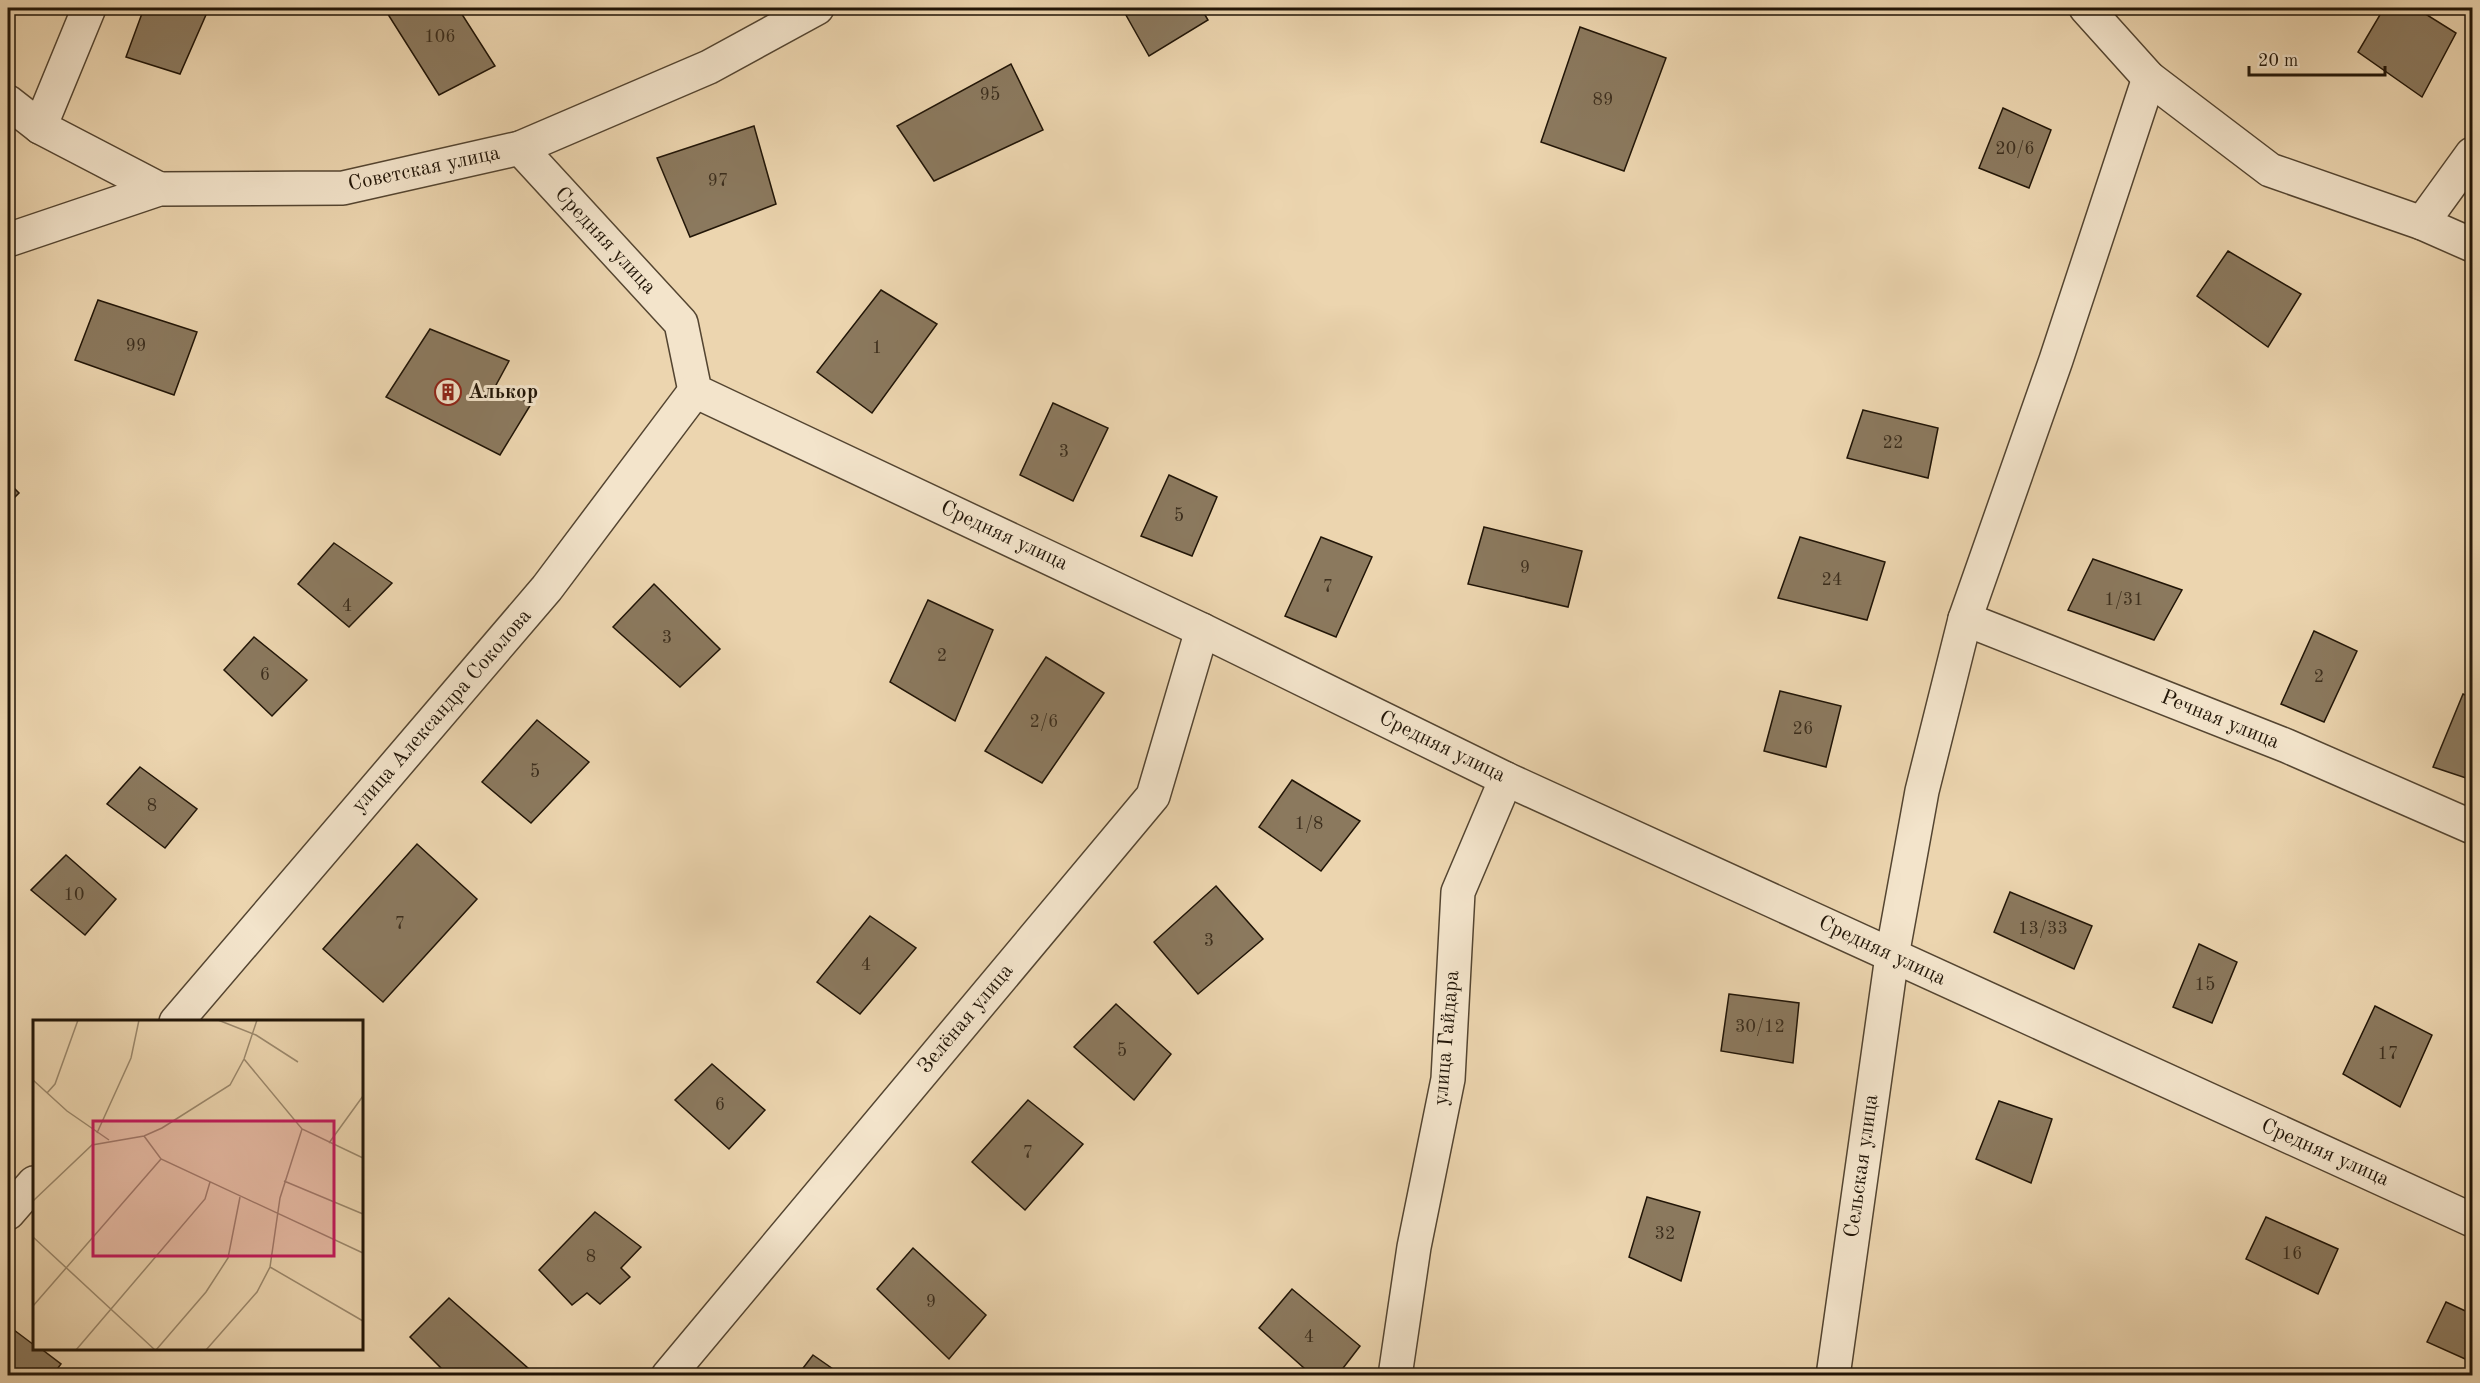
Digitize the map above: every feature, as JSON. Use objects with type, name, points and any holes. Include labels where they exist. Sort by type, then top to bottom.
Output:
[{"type":"street","points":[[40,127],[89,8]]},
{"type":"street","name":"Советская улица","points":[[8,240],[159,189],[343,188],[520,148],[710,67],[817,8]]},
{"type":"street","points":[[2086,8],[2149,78],[2270,170],[2422,223],[2472,245]]},
{"type":"street","name":"Сельская улица","points":[[1833,1376],[1892,956],[1922,791],[1965,619],[2056,360],[2149,78]]},
{"type":"street","points":[[8,102],[40,127],[159,189]]},
{"type":"street","name":"Средняя улица","points":[[520,148],[681,323],[695,391],[1202,630],[1506,779],[2472,1220]]},
{"type":"street","points":[[2422,223],[2472,154]]},
{"type":"street","name":"улица Александра Соколова","points":[[178,1020],[547,588],[695,391]]},
{"type":"street","name":"Речная улица","points":[[1965,619],[2287,746],[2472,828]]},
{"type":"street","name":"Зелёная улица","points":[[668,1376],[1154,796],[1202,630]]},
{"type":"street","name":"улица Гайдара","points":[[1395,1376],[1414,1247],[1448,1078],[1458,892],[1506,779]]},
{"type":"street","points":[[8,1213],[33,1184]]},
{"type":"building","points":[[144,8],[209,8],[180,74],[126,57]]},
{"type":"building","points":[[384,8],[458,8],[495,66],[439,95]]},
{"type":"building","points":[[1122,8],[1201,8],[1208,20],[1149,56]]},
{"type":"building","points":[[2384,8],[2416,8],[2456,33],[2422,97],[2358,52]]},
{"type":"building","points":[[1580,27],[1666,58],[1624,171],[1541,142]]},
{"type":"building","points":[[1011,64],[1043,130],[934,181],[897,126]]},
{"type":"building","points":[[2003,108],[2051,130],[2029,188],[1979,168]]},
{"type":"building","points":[[754,126],[776,204],[690,237],[657,158]]},
{"type":"building","points":[[2228,251],[2301,294],[2268,347],[2197,296]]},
{"type":"building","points":[[881,290],[937,324],[872,413],[817,372]]},
{"type":"building","points":[[98,300],[197,332],[174,395],[75,360]]},
{"type":"building","name":"Алькор","points":[[430,329],[509,361],[495,387],[531,404],[500,455],[386,397]]},
{"type":"building","points":[[1053,403],[1108,428],[1073,501],[1020,475]]},
{"type":"building","points":[[1863,410],[1938,428],[1928,478],[1847,458]]},
{"type":"building","points":[[1169,475],[1217,497],[1192,556],[1141,536]]},
{"type":"building","points":[[8,482],[19,493],[8,504]]},
{"type":"building","points":[[1484,527],[1582,551],[1568,607],[1468,584]]},
{"type":"building","points":[[1321,537],[1372,557],[1336,637],[1285,616]]},
{"type":"building","points":[[1800,537],[1885,562],[1867,620],[1778,598]]},
{"type":"building","points":[[334,543],[392,583],[349,627],[298,584]]},
{"type":"building","points":[[2093,559],[2182,590],[2154,640],[2068,610]]},
{"type":"building","points":[[654,584],[720,649],[680,687],[613,627]]},
{"type":"building","points":[[928,600],[993,630],[955,721],[890,682]]},
{"type":"building","points":[[2314,631],[2357,651],[2324,722],[2281,704]]},
{"type":"building","points":[[254,637],[307,680],[272,716],[224,670]]},
{"type":"building","points":[[1046,657],[1104,693],[1042,783],[985,751]]},
{"type":"building","points":[[1780,691],[1841,706],[1826,767],[1764,751]]},
{"type":"building","points":[[2463,694],[2472,698],[2472,780],[2433,767]]},
{"type":"building","points":[[537,720],[589,762],[531,823],[482,782]]},
{"type":"building","points":[[140,767],[197,809],[165,848],[107,804]]},
{"type":"building","points":[[1292,780],[1360,821],[1321,871],[1259,827]]},
{"type":"building","points":[[417,844],[477,899],[383,1002],[323,949]]},
{"type":"building","points":[[66,855],[116,899],[85,935],[31,890]]},
{"type":"building","points":[[1216,886],[1263,939],[1198,994],[1154,942]]},
{"type":"building","points":[[2010,892],[2092,926],[2074,969],[1994,932]]},
{"type":"building","points":[[870,916],[916,948],[860,1014],[817,982]]},
{"type":"building","points":[[2199,944],[2237,962],[2212,1023],[2173,1007]]},
{"type":"building","points":[[1729,994],[1799,1003],[1793,1063],[1721,1051]]},
{"type":"building","points":[[1116,1004],[1171,1054],[1134,1100],[1074,1047]]},
{"type":"building","points":[[2375,1006],[2432,1035],[2400,1107],[2343,1074]]},
{"type":"building","points":[[8,1034],[14,1039],[8,1046]]},
{"type":"building","points":[[712,1064],[765,1110],[729,1149],[675,1100]]},
{"type":"building","points":[[1028,1100],[1083,1144],[1025,1210],[972,1162]]},
{"type":"building","points":[[1999,1101],[2052,1119],[2031,1183],[1976,1159]]},
{"type":"building","points":[[1647,1197],[1700,1212],[1681,1281],[1629,1257]]},
{"type":"building","points":[[595,1212],[641,1247],[621,1268],[630,1277],[600,1304],[587,1293],[572,1305],[539,1270]]},
{"type":"building","points":[[2266,1217],[2338,1249],[2318,1294],[2246,1259]]},
{"type":"building","points":[[913,1248],[986,1315],[949,1359],[877,1289]]},
{"type":"building","points":[[1292,1289],[1360,1346],[1337,1376],[1313,1376],[1259,1328]]},
{"type":"building","points":[[449,1298],[537,1376],[449,1376],[410,1337]]},
{"type":"building","points":[[2446,1302],[2472,1314],[2472,1362],[2427,1342]]},
{"type":"building","points":[[14,1330],[33,1344],[33,1350],[43,1350],[61,1364],[52,1376],[8,1376],[8,1338]]},
{"type":"building","points":[[813,1355],[843,1376],[797,1376]]},
{"type":"place","name":"Алькор","points":[[448,392]]}]
